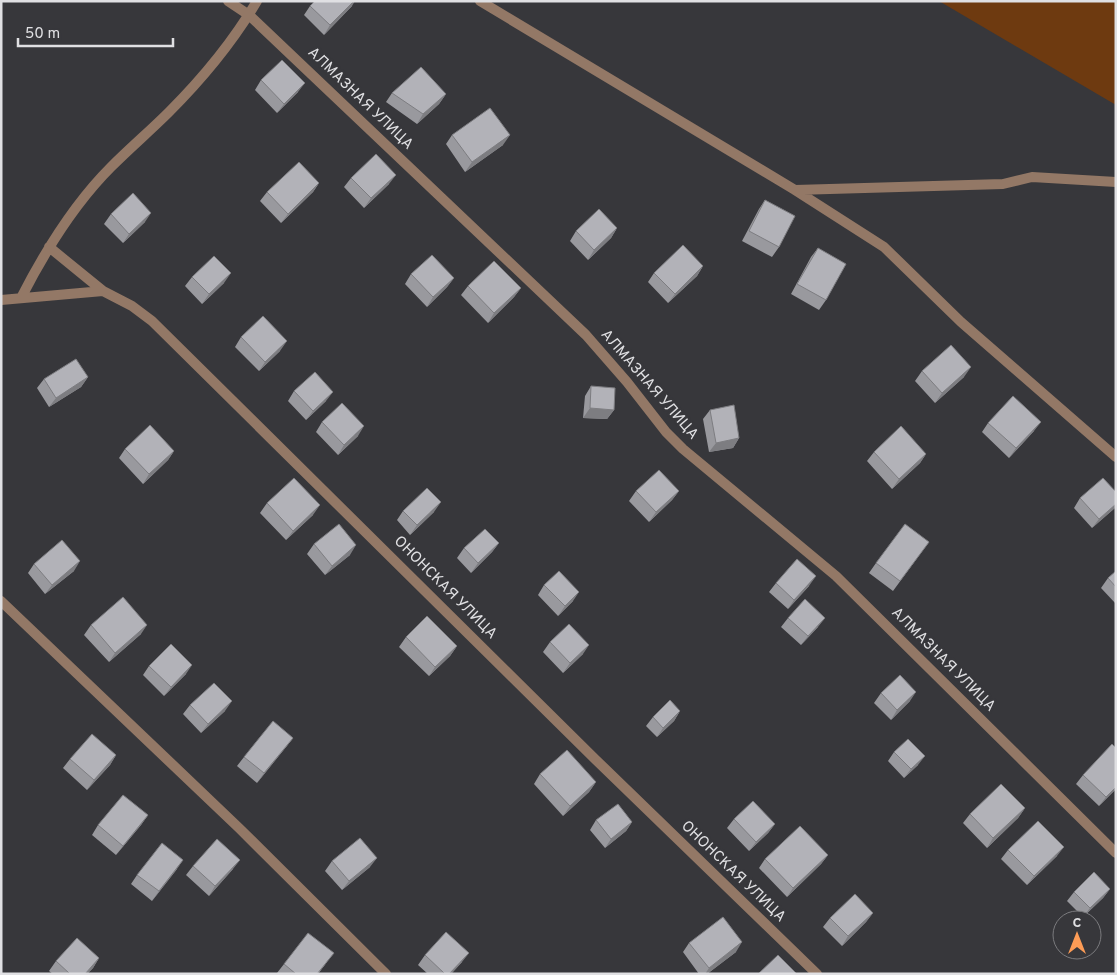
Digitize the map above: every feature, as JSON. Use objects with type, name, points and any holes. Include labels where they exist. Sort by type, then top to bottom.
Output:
[{"type":"street","name":"АЛМАЗНАЯ УЛИЦА","points":[[228,1],[249,15],[586,335],[627,382],[666,432],[683,449],[836,576],[1116,853]]},
{"type":"street","points":[[21,298],[49,247],[75,208],[104,174],[170,111],[197,82],[249,15],[257,1]]},
{"type":"street","points":[[480,1],[795,190],[884,247],[961,322],[1116,457]]},
{"type":"street","points":[[795,190],[1003,184],[1032,177],[1116,182]]},
{"type":"street","name":"ОНОНСКАЯ УЛИЦА","points":[[49,247],[103,291],[132,306],[152,321],[596,760],[816,974]]},
{"type":"street","points":[[1,300],[103,291]]},
{"type":"street","points":[[1,601],[239,828],[386,974]]},
{"type":"shaded area","points":[[939,1],[1116,1],[1116,105]]},
{"type":"building","points":[[315,1],[354,1],[330,25],[310,6]]},
{"type":"building","points":[[282,60],[305,83],[284,104],[261,80]]},
{"type":"building","points":[[421,67],[446,94],[423,114],[392,93]]},
{"type":"building","points":[[490,108],[510,135],[472,162],[452,135]]},
{"type":"building","points":[[376,154],[396,175],[371,198],[351,178]]},
{"type":"building","points":[[299,162],[319,183],[288,214],[267,192]]},
{"type":"building","points":[[133,193],[151,213],[129,234],[111,214]]},
{"type":"building","points":[[765,200],[795,216],[779,247],[749,231]]},
{"type":"building","points":[[599,209],[617,228],[594,250],[576,231]]},
{"type":"building","points":[[683,245],[703,266],[675,294],[654,273]]},
{"type":"building","points":[[818,248],[846,264],[826,300],[797,284]]},
{"type":"building","points":[[432,255],[454,278],[433,297],[411,274]]},
{"type":"building","points":[[214,256],[231,273],[209,294],[192,277]]},
{"type":"building","points":[[494,261],[521,288],[494,313],[468,286]]},
{"type":"building","points":[[263,316],[287,341],[265,362],[241,337]]},
{"type":"building","points":[[951,345],[971,367],[942,393],[922,371]]},
{"type":"building","points":[[76,359],[88,377],[56,398],[44,379]]},
{"type":"building","points":[[315,372],[333,392],[313,411],[294,391]]},
{"type":"building","points":[[591,386],[615,388],[614,410],[590,408]]},
{"type":"building","points":[[1013,396],[1041,422],[1016,448],[988,423]]},
{"type":"building","points":[[342,403],[364,426],[344,445],[322,422]]},
{"type":"building","points":[[734,405],[739,438],[716,443],[710,410]]},
{"type":"building","points":[[150,425],[174,451],[149,474],[125,449]]},
{"type":"building","points":[[901,426],[926,454],[899,479],[874,452]]},
{"type":"building","points":[[659,470],[679,491],[656,512],[636,491]]},
{"type":"building","points":[[294,478],[320,505],[293,531],[267,503]]},
{"type":"building","points":[[1103,478],[1116,492],[1116,504],[1099,519],[1080,498]]},
{"type":"building","points":[[427,488],[441,502],[417,525],[403,511]]},
{"type":"building","points":[[339,524],[356,545],[332,566],[314,544]]},
{"type":"building","points":[[905,524],[929,542],[900,581],[876,563]]},
{"type":"building","points":[[485,529],[499,543],[478,563],[464,548]]},
{"type":"building","points":[[62,540],[80,561],[52,585],[34,564]]},
{"type":"building","points":[[797,559],[816,576],[794,600],[776,583]]},
{"type":"building","points":[[559,571],[579,592],[565,606],[544,585]]},
{"type":"building","points":[[1116,571],[1116,587],[1108,578]]},
{"type":"building","points":[[123,597],[147,625],[115,653],[91,625]]},
{"type":"building","points":[[805,599],[825,618],[808,636],[788,618]]},
{"type":"building","points":[[427,616],[457,646],[435,667],[406,637]]},
{"type":"building","points":[[569,624],[589,645],[570,663],[550,642]]},
{"type":"building","points":[[171,644],[192,665],[171,687],[149,666]]},
{"type":"building","points":[[900,675],[916,692],[897,710],[881,693]]},
{"type":"building","points":[[214,683],[232,701],[208,724],[190,705]]},
{"type":"building","points":[[670,700],[680,711],[663,728],[653,717]]},
{"type":"building","points":[[273,721],[293,738],[264,773],[244,757]]},
{"type":"building","points":[[92,734],[116,755],[94,780],[70,759]]},
{"type":"building","points":[[908,739],[925,756],[911,769],[894,752]]},
{"type":"building","points":[[1112,744],[1116,748],[1116,787],[1106,797],[1083,775]]},
{"type":"building","points":[[567,750],[596,782],[570,806],[540,774]]},
{"type":"building","points":[[1001,784],[1025,808],[993,838],[970,814]]},
{"type":"building","points":[[123,795],[148,815],[123,846],[98,825]]},
{"type":"building","points":[[753,801],[775,824],[756,842],[734,819]]},
{"type":"building","points":[[618,804],[632,822],[611,839],[596,820]]},
{"type":"building","points":[[1038,821],[1064,847],[1034,876],[1008,850]]},
{"type":"building","points":[[800,826],[828,855],[793,888],[765,859]]},
{"type":"building","points":[[360,838],[377,858],[349,881],[332,861]]},
{"type":"building","points":[[217,839],[240,860],[215,886],[193,866]]},
{"type":"building","points":[[162,843],[183,860],[159,891],[137,875]]},
{"type":"building","points":[[1094,872],[1110,889],[1090,908],[1074,892]]},
{"type":"building","points":[[855,894],[873,913],[848,936],[830,918]]},
{"type":"building","points":[[723,917],[742,942],[709,968],[689,943]]},
{"type":"building","points":[[446,932],[469,953],[449,974],[445,974],[425,955]]},
{"type":"building","points":[[308,933],[334,953],[317,974],[296,974],[284,964]]},
{"type":"building","points":[[77,938],[99,958],[85,974],[70,974],[56,961]]},
{"type":"building","points":[[778,955],[797,974],[758,974]]}]
